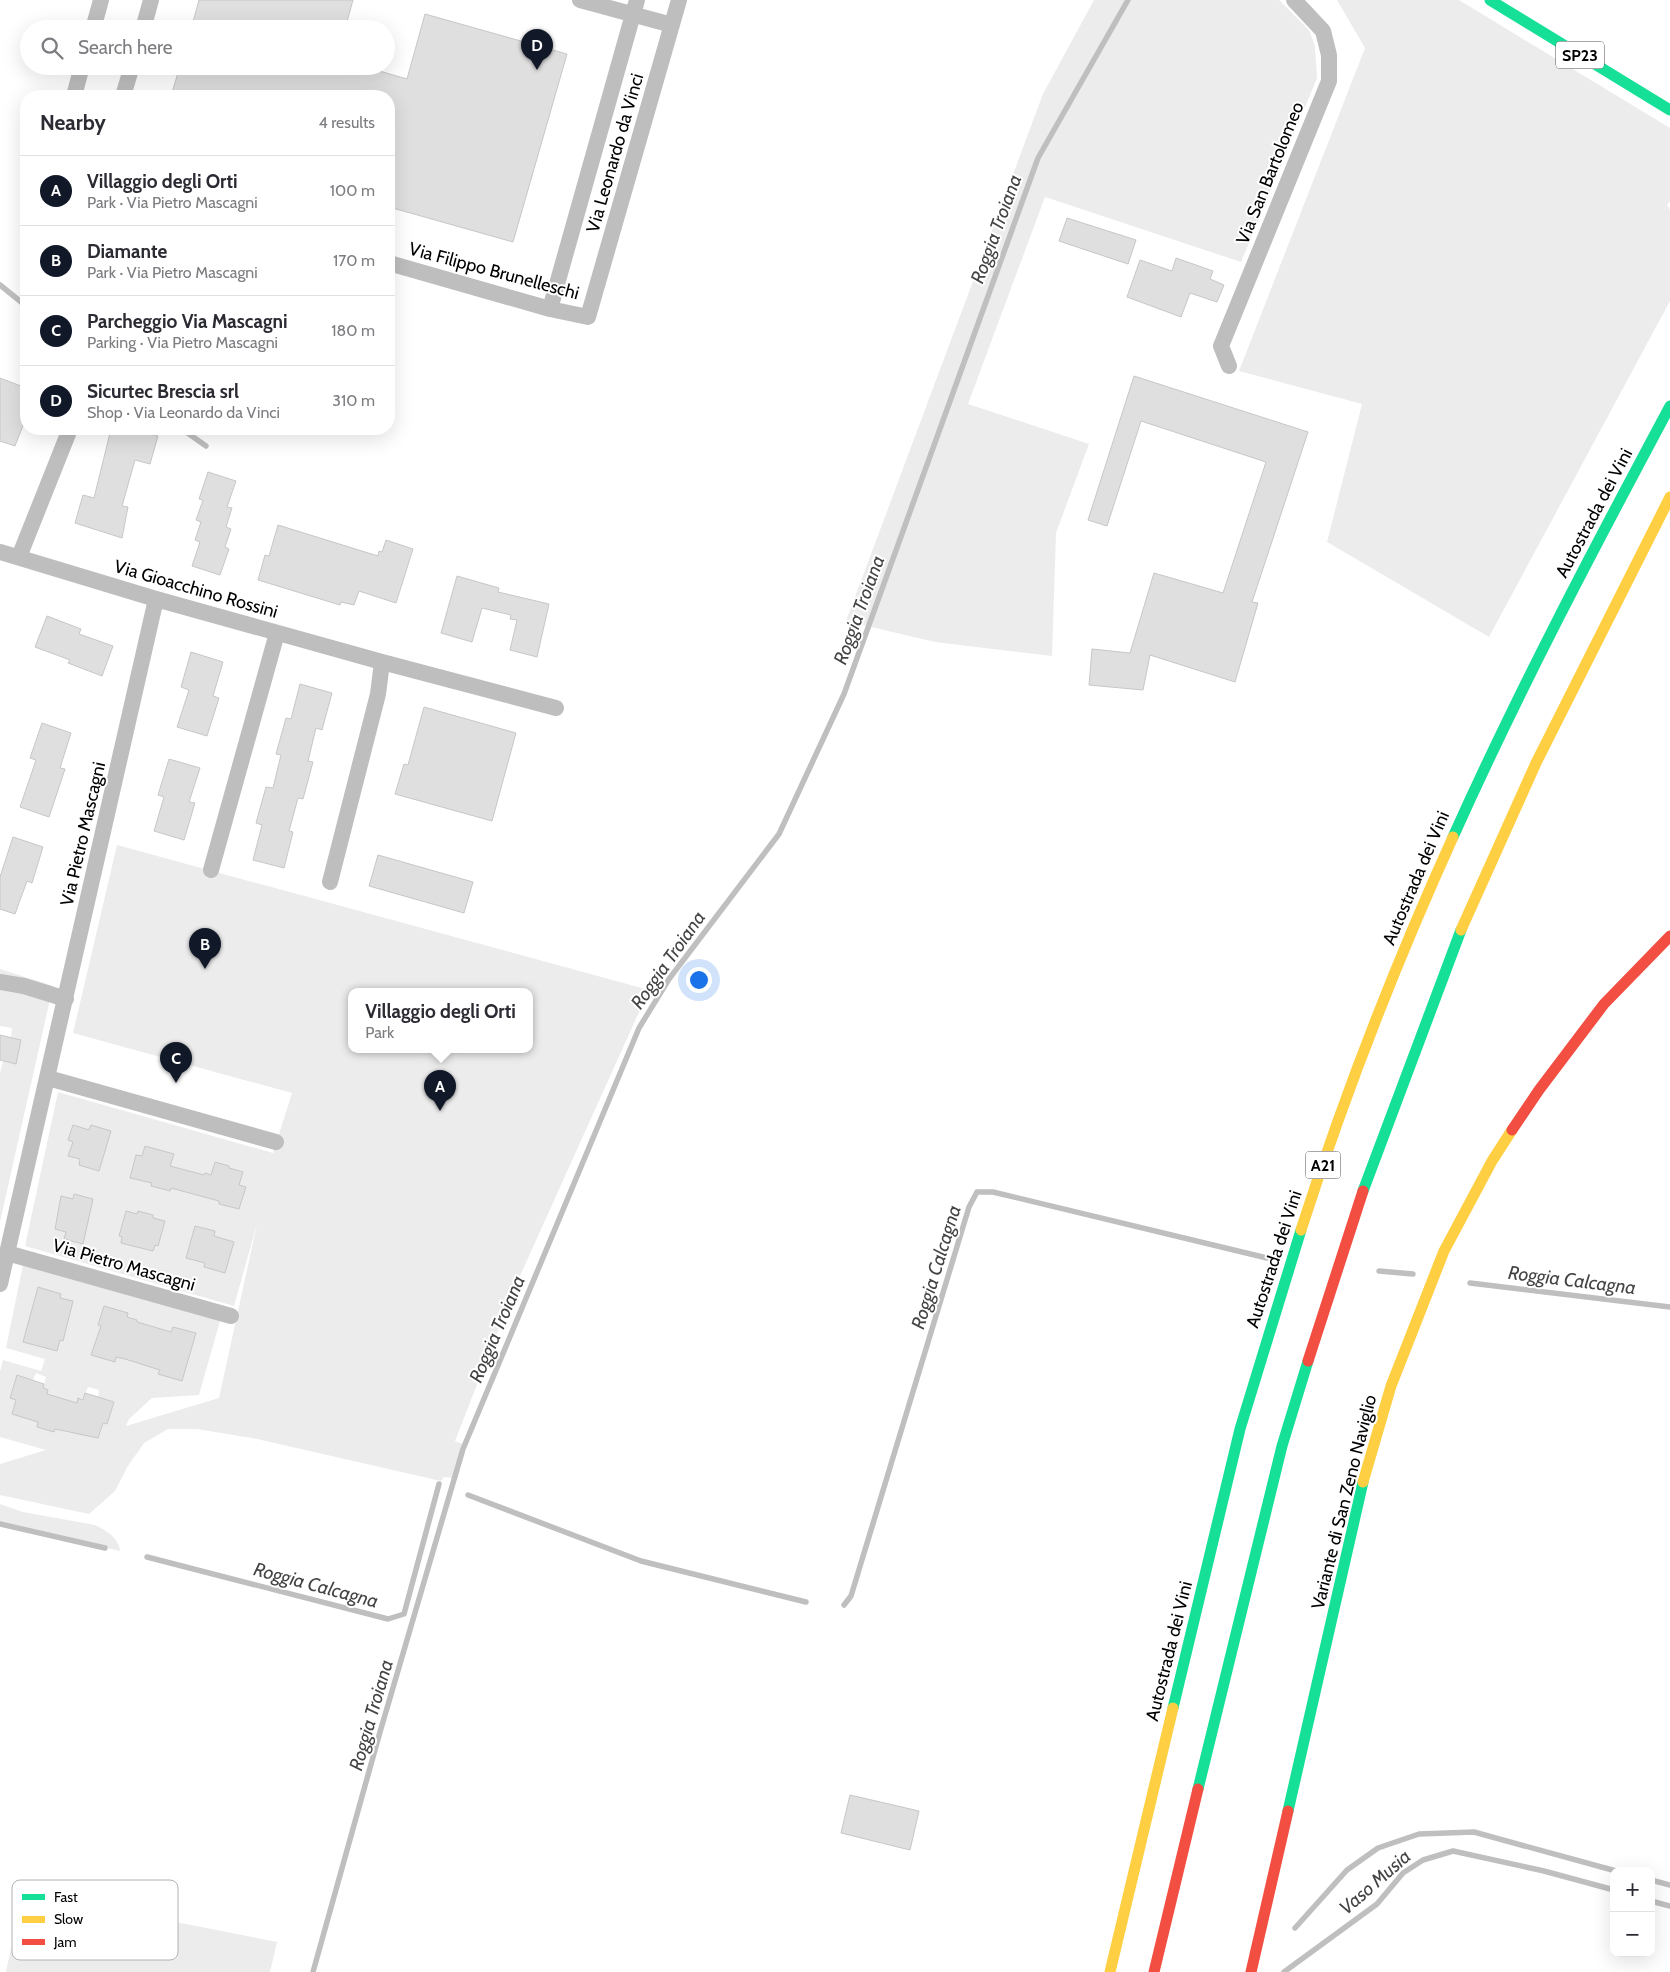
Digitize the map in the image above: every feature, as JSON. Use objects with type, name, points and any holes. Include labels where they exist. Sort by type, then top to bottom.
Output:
[{"type":"main road","name":"SP23","points":[[1490,0],[1670,110]]},
{"type":"main road","name":"Autostrada dei Vini","points":[[1110,1972],[1240,1429],[1324,1160],[1411,930],[1494,745],[1670,406]]},
{"type":"main road","name":"A21","points":[[1154,1972],[1282,1446],[1324,1308],[1367,1178],[1453,949],[1524,789],[1670,497]]},
{"type":"main road","name":"Variante di San Zeno Naviglio","points":[[1251,1972],[1333,1620],[1361,1490],[1391,1386],[1444,1251],[1492,1161],[1539,1090],[1604,1004],[1670,936]]},
{"type":"street","points":[[95,20],[101,0]]},
{"type":"street","points":[[145,20],[151,0]]},
{"type":"street","points":[[580,0],[635,7],[672,25]]},
{"type":"street","name":"Via Leonardo da Vinci","points":[[588,317],[679,0]]},
{"type":"street","name":"Via San Bartolomeo","points":[[1229,366],[1221,346],[1329,81],[1329,54],[1323,31],[1294,0]]},
{"type":"street","name":"Via Leonardo da Vinci","points":[[550,309],[635,7]]},
{"type":"street","points":[[76,90],[80,75]]},
{"type":"street","points":[[125,90],[129,75]]},
{"type":"street","name":"Via Filippo Brunelleschi","points":[[395,266],[550,309],[588,317]]},
{"type":"street","points":[[19,557],[68,435]]},
{"type":"street","name":"Via Gioacchino Rossini","points":[[0,552],[277,633],[556,708]]},
{"type":"street","name":"Via Pietro Mascagni","points":[[0,1284],[156,599]]},
{"type":"street","points":[[210,870],[277,633]]},
{"type":"street","points":[[330,882],[378,694],[382,662]]},
{"type":"street","points":[[0,982],[24,986],[66,999]]},
{"type":"street","points":[[48,1078],[276,1142]]},
{"type":"street","name":"Via Pietro Mascagni","points":[[7,1253],[231,1316]]},
{"type":"shaded area","points":[[1094,0],[1279,0],[1309,30],[1315,46],[1317,78],[1241,262],[1045,197],[968,404],[1089,444],[1056,533],[1052,656],[935,642],[846,621],[1043,94]]},
{"type":"shaded area","points":[[1337,0],[1459,0],[1670,128],[1670,201],[1667,205],[1670,210],[1670,301],[1489,637],[1327,542],[1362,404],[1239,371],[1365,48]]},
{"type":"shaded area","points":[[117,845],[649,990],[515,1287],[455,1441],[463,1444],[452,1478],[444,1477],[441,1481],[257,1439],[197,1429],[168,1429],[144,1443],[128,1466],[115,1491],[89,1514],[0,1495],[0,1464],[46,1450],[0,1437],[0,1372],[3,1360],[41,1371],[45,1359],[6,1348],[23,1265],[220,1321],[199,1395],[152,1398],[129,1419],[126,1426],[219,1398],[257,1224],[234,1306],[25,1246],[58,1092],[273,1153],[292,1093],[73,1033]],"holes":[[[36,1373],[46,1377],[43,1388],[48,1390],[47,1394],[77,1403],[78,1398],[83,1399],[88,1387],[99,1390],[98,1397],[114,1402],[107,1424],[103,1423],[100,1434],[92,1436],[72,1426],[70,1433],[55,1429],[54,1432],[37,1427],[40,1416],[23,1417],[12,1414],[16,1400],[10,1397],[17,1375],[33,1380]]]},
{"type":"shaded area","points":[[0,969],[53,986],[0,1222],[0,1073],[3,1061],[16,1063],[21,1040],[11,1037],[12,1028],[0,1026]]},
{"type":"shaded area","points":[[0,1504],[23,1512],[95,1525],[115,1538],[120,1551],[0,1523]]},
{"type":"shaded area","points":[[178,1923],[277,1942],[270,1972],[6,1972],[12,1944],[12,1960],[178,1960]]},
{"type":"building","points":[[199,0],[353,0],[347,20],[193,20]]},
{"type":"building","points":[[425,14],[567,54],[513,242],[395,209],[395,90],[173,90],[177,75],[393,75],[407,79]]},
{"type":"building","points":[[1067,218],[1136,240],[1128,264],[1059,241]]},
{"type":"building","points":[[1176,258],[1213,271],[1210,279],[1224,285],[1217,302],[1190,293],[1181,317],[1127,297],[1140,260],[1172,271]]},
{"type":"building","points":[[1134,376],[1308,432],[1252,602],[1258,603],[1235,682],[1150,655],[1143,690],[1089,685],[1092,649],[1130,653],[1154,573],[1223,593],[1266,462],[1141,421],[1107,526],[1088,520]]},
{"type":"building","points":[[0,378],[20,386],[20,433],[15,446],[0,441]]},
{"type":"building","points":[[110,435],[158,436],[150,464],[135,460],[122,506],[128,507],[122,538],[75,523],[83,495],[94,498]]},
{"type":"building","points":[[208,472],[236,481],[227,507],[232,508],[226,527],[231,529],[225,547],[229,549],[220,575],[192,566],[200,542],[195,540],[201,522],[196,520],[203,500],[199,499]]},
{"type":"building","points":[[278,525],[378,556],[379,551],[382,552],[386,540],[413,549],[396,603],[359,591],[354,605],[341,602],[340,605],[258,580],[265,555],[269,556]]},
{"type":"building","points":[[457,576],[499,588],[498,592],[549,604],[537,657],[510,650],[517,620],[510,619],[511,615],[482,608],[472,642],[441,633]]},
{"type":"building","points":[[47,616],[81,629],[79,634],[113,646],[102,676],[68,663],[70,660],[35,647]]},
{"type":"building","points":[[191,652],[223,662],[213,696],[219,698],[207,736],[177,727],[189,690],[181,687]]},
{"type":"building","points":[[300,684],[332,693],[322,730],[316,728],[308,761],[313,762],[303,799],[298,798],[289,831],[293,832],[284,868],[253,860],[262,825],[256,823],[266,787],[273,788],[281,755],[276,754],[286,718],[291,719]]},
{"type":"building","points":[[424,707],[516,733],[492,821],[395,794],[404,764],[408,765]]},
{"type":"building","points":[[42,723],[71,733],[60,768],[65,769],[49,817],[20,807],[36,760],[30,758]]},
{"type":"building","points":[[169,759],[200,768],[189,802],[195,803],[184,840],[154,831],[164,797],[158,795]]},
{"type":"building","points":[[13,837],[43,847],[32,883],[27,881],[15,914],[0,909],[0,877]]},
{"type":"building","points":[[378,855],[473,882],[464,913],[369,886]]},
{"type":"building","points":[[0,1035],[21,1040],[16,1064],[0,1060]]},
{"type":"building","points":[[73,1125],[89,1130],[91,1125],[111,1131],[99,1171],[79,1165],[80,1159],[68,1156],[73,1142],[68,1140]]},
{"type":"building","points":[[145,1146],[174,1154],[170,1166],[204,1175],[205,1173],[211,1175],[215,1162],[243,1172],[239,1185],[246,1187],[239,1209],[219,1204],[219,1201],[171,1188],[170,1191],[151,1186],[152,1183],[130,1178],[136,1155],[142,1156]]},
{"type":"building","points":[[74,1194],[93,1199],[83,1244],[64,1239],[66,1232],[55,1229],[61,1196],[73,1199]]},
{"type":"building","points":[[126,1211],[137,1214],[138,1211],[165,1221],[158,1246],[155,1245],[153,1251],[121,1243],[122,1237],[119,1236]]},
{"type":"building","points":[[195,1226],[215,1231],[214,1236],[234,1242],[225,1273],[204,1267],[205,1263],[186,1258]]},
{"type":"building","points":[[38,1287],[61,1294],[60,1298],[73,1301],[63,1341],[60,1340],[57,1351],[23,1342]]},
{"type":"building","points":[[104,1306],[128,1313],[127,1317],[137,1320],[137,1322],[171,1332],[173,1327],[196,1333],[182,1381],[158,1374],[160,1370],[125,1359],[116,1357],[115,1362],[91,1355],[101,1326],[98,1325]]},
{"type":"building","points":[[17,1375],[44,1384],[43,1388],[48,1390],[47,1394],[77,1403],[78,1398],[83,1400],[85,1393],[114,1402],[107,1424],[103,1423],[98,1438],[55,1429],[54,1432],[37,1427],[38,1422],[12,1414],[16,1400],[10,1398]]},
{"type":"building","points":[[850,1795],[919,1811],[910,1850],[841,1833]]},
{"type":"waterway","name":"Roggia Troiana","points":[[313,1972],[380,1732],[463,1449],[639,1028],[669,979],[779,834],[844,694],[1038,158],[1128,0]]},
{"type":"waterway","points":[[0,285],[20,301]]},
{"type":"waterway","points":[[190,435],[206,446]]},
{"type":"waterway","name":"Roggia Calcagna","points":[[844,1605],[851,1596],[969,1207],[977,1192],[993,1192],[1267,1258]]},
{"type":"waterway","name":"Roggia Calcagna","points":[[1379,1271],[1413,1274]]},
{"type":"waterway","name":"Roggia Calcagna","points":[[1470,1283],[1670,1307]]},
{"type":"waterway","name":"Roggia Calcagna","points":[[147,1557],[388,1619],[404,1614],[439,1484]]},
{"type":"waterway","name":"Roggia Calcagna","points":[[468,1495],[641,1561],[806,1602]]},
{"type":"waterway","name":"Roggia Calcagna","points":[[0,1524],[105,1548]]},
{"type":"waterway","points":[[1295,1928],[1347,1870],[1378,1848],[1419,1834],[1474,1832],[1610,1869]]},
{"type":"waterway","name":"Vaso Musia","points":[[1284,1972],[1377,1904],[1403,1873],[1423,1860],[1453,1851],[1544,1871],[1610,1889]]},
{"type":"waterway","points":[[1655,1881],[1670,1885]]},
{"type":"waterway","name":"Vaso Musia","points":[[1655,1902],[1670,1906]]},
{"type":"traffic: fast","points":[[1490,0],[1670,110]]},
{"type":"traffic: fast","points":[[1453,837],[1531,673],[1585,566],[1670,406]]},
{"type":"traffic: fast","points":[[1363,1191],[1461,930]]},
{"type":"traffic: fast","points":[[1173,1708],[1240,1429],[1301,1230]]},
{"type":"traffic: fast","points":[[1198,1789],[1282,1446],[1308,1361]]},
{"type":"traffic: fast","points":[[1288,1811],[1363,1482]]},
{"type":"traffic: slow","points":[[1461,930],[1536,763],[1670,497]]},
{"type":"traffic: slow","points":[[1301,1230],[1371,1031],[1453,837]]},
{"type":"traffic: slow","points":[[1363,1482],[1391,1386],[1444,1251],[1492,1161],[1512,1130]]},
{"type":"traffic: slow","points":[[1110,1972],[1173,1708]]},
{"type":"traffic: jam","points":[[1512,1130],[1539,1090],[1604,1004],[1670,936]]},
{"type":"traffic: jam","points":[[1308,1361],[1363,1191]]},
{"type":"traffic: jam","points":[[1154,1972],[1198,1789]]},
{"type":"traffic: jam","points":[[1251,1972],[1288,1811]]},
{"type":"place","name":"Sicurtec Brescia srl","points":[[537,70]]},
{"type":"place","name":"Diamante","points":[[205,969]]},
{"type":"place","name":"Parcheggio Via Mascagni","points":[[176,1083]]},
{"type":"place","name":"Villaggio degli Orti","points":[[440,1111]]}]
